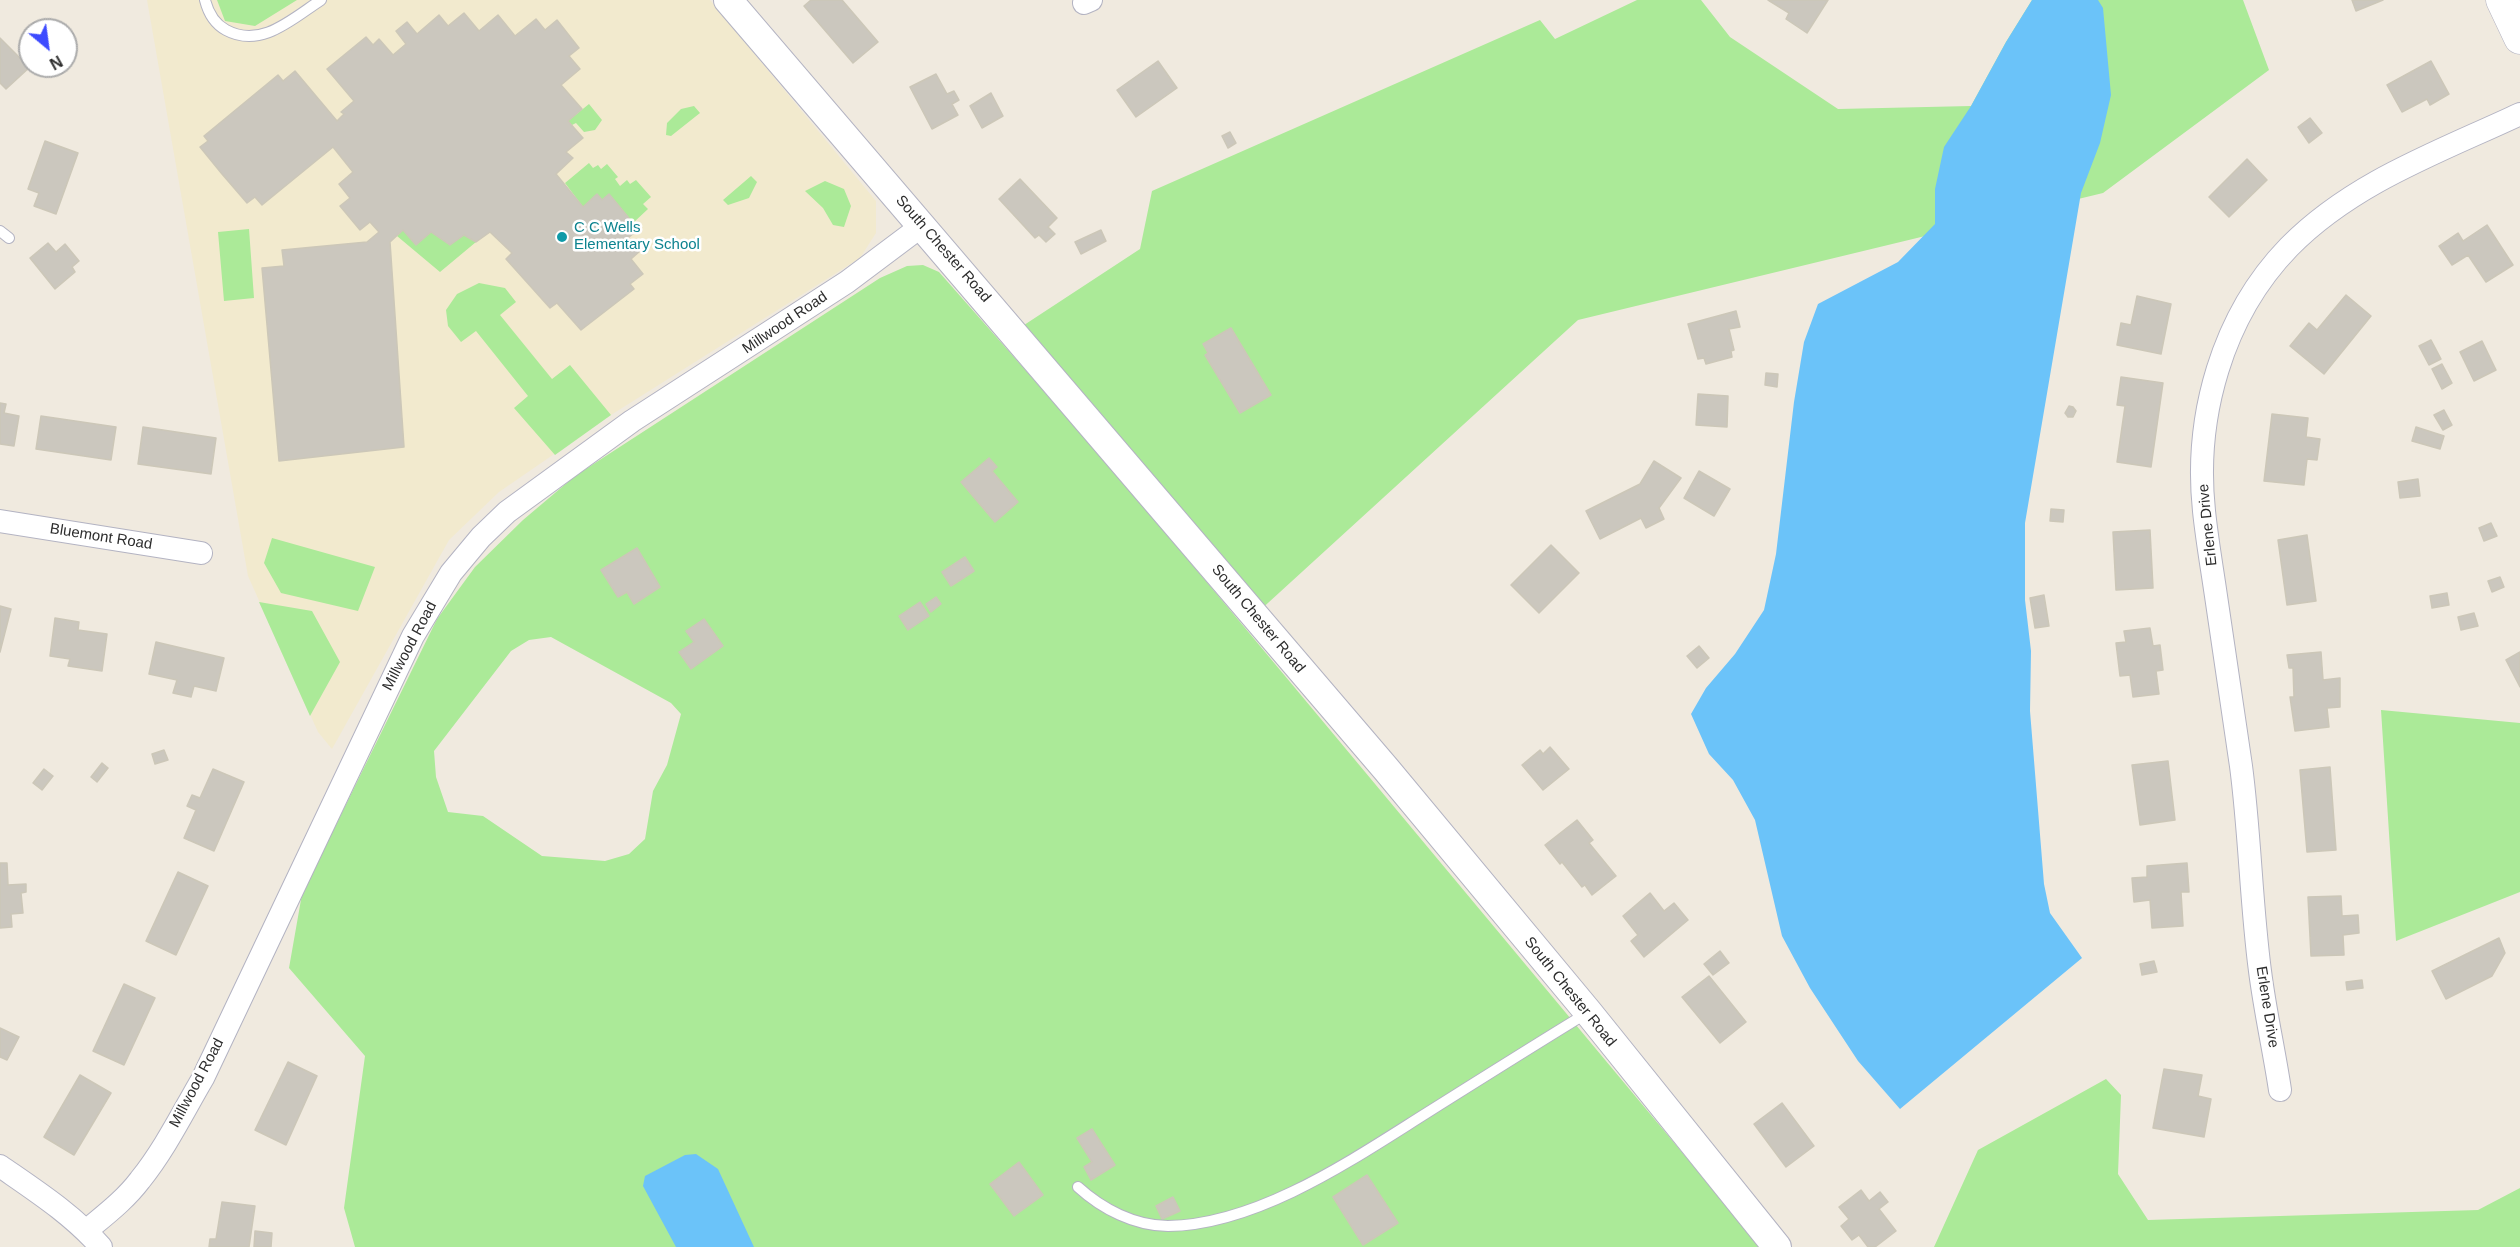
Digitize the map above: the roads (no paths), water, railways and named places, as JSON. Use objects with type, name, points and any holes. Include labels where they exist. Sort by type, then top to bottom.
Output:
[{"type":"main road","points":[[2502,0],[2520,38]]},
{"type":"street","name":"South Chester Road","points":[[728,0],[1371,751],[1588,1012],[1777,1247]]},
{"type":"street","name":"Erlene Drive","points":[[2280,1090],[2260,972],[2241,768],[2204,510],[2202,464],[2205,430],[2216,374],[2237,320],[2260,281],[2288,248],[2319,219],[2353,194],[2390,172],[2520,114]]},
{"type":"street","name":"Millwood Road","points":[[93,1239],[112,1210],[140,1181],[168,1139],[202,1078],[413,636],[451,573],[481,537],[507,512],[540,486],[632,421],[847,282],[923,225]]},
{"type":"street","name":"Bluemont Road","points":[[0,521],[201,553]]},
{"type":"street","points":[[0,1166],[59,1208],[93,1239]]},
{"type":"lane","points":[[206,0],[212,17],[222,28],[237,35],[253,37],[268,34],[321,0]]},
{"type":"lane","points":[[1078,1187],[1107,1209],[1136,1221],[1166,1226],[1192,1224],[1255,1207],[1311,1183],[1354,1158],[1588,1012]]},
{"type":"water","points":[[2032,0],[2098,0],[2103,8],[2111,95],[2100,143],[2081,193],[2025,523],[2025,600],[2031,651],[2030,711],[2044,884],[2050,913],[2082,958],[1900,1109],[1858,1061],[1810,988],[1782,936],[1755,820],[1733,780],[1709,754],[1691,714],[1706,688],[1735,654],[1764,610],[1776,554],[1794,402],[1804,342],[1818,304],[1898,262],[1935,224],[1935,189],[1944,147],[1971,106]]},
{"type":"water","points":[[696,1154],[718,1169],[754,1247],[676,1247],[643,1186],[645,1176],[685,1155]]},
{"type":"place","name":"C C Wells Elementary School","points":[[562,237]]}]
